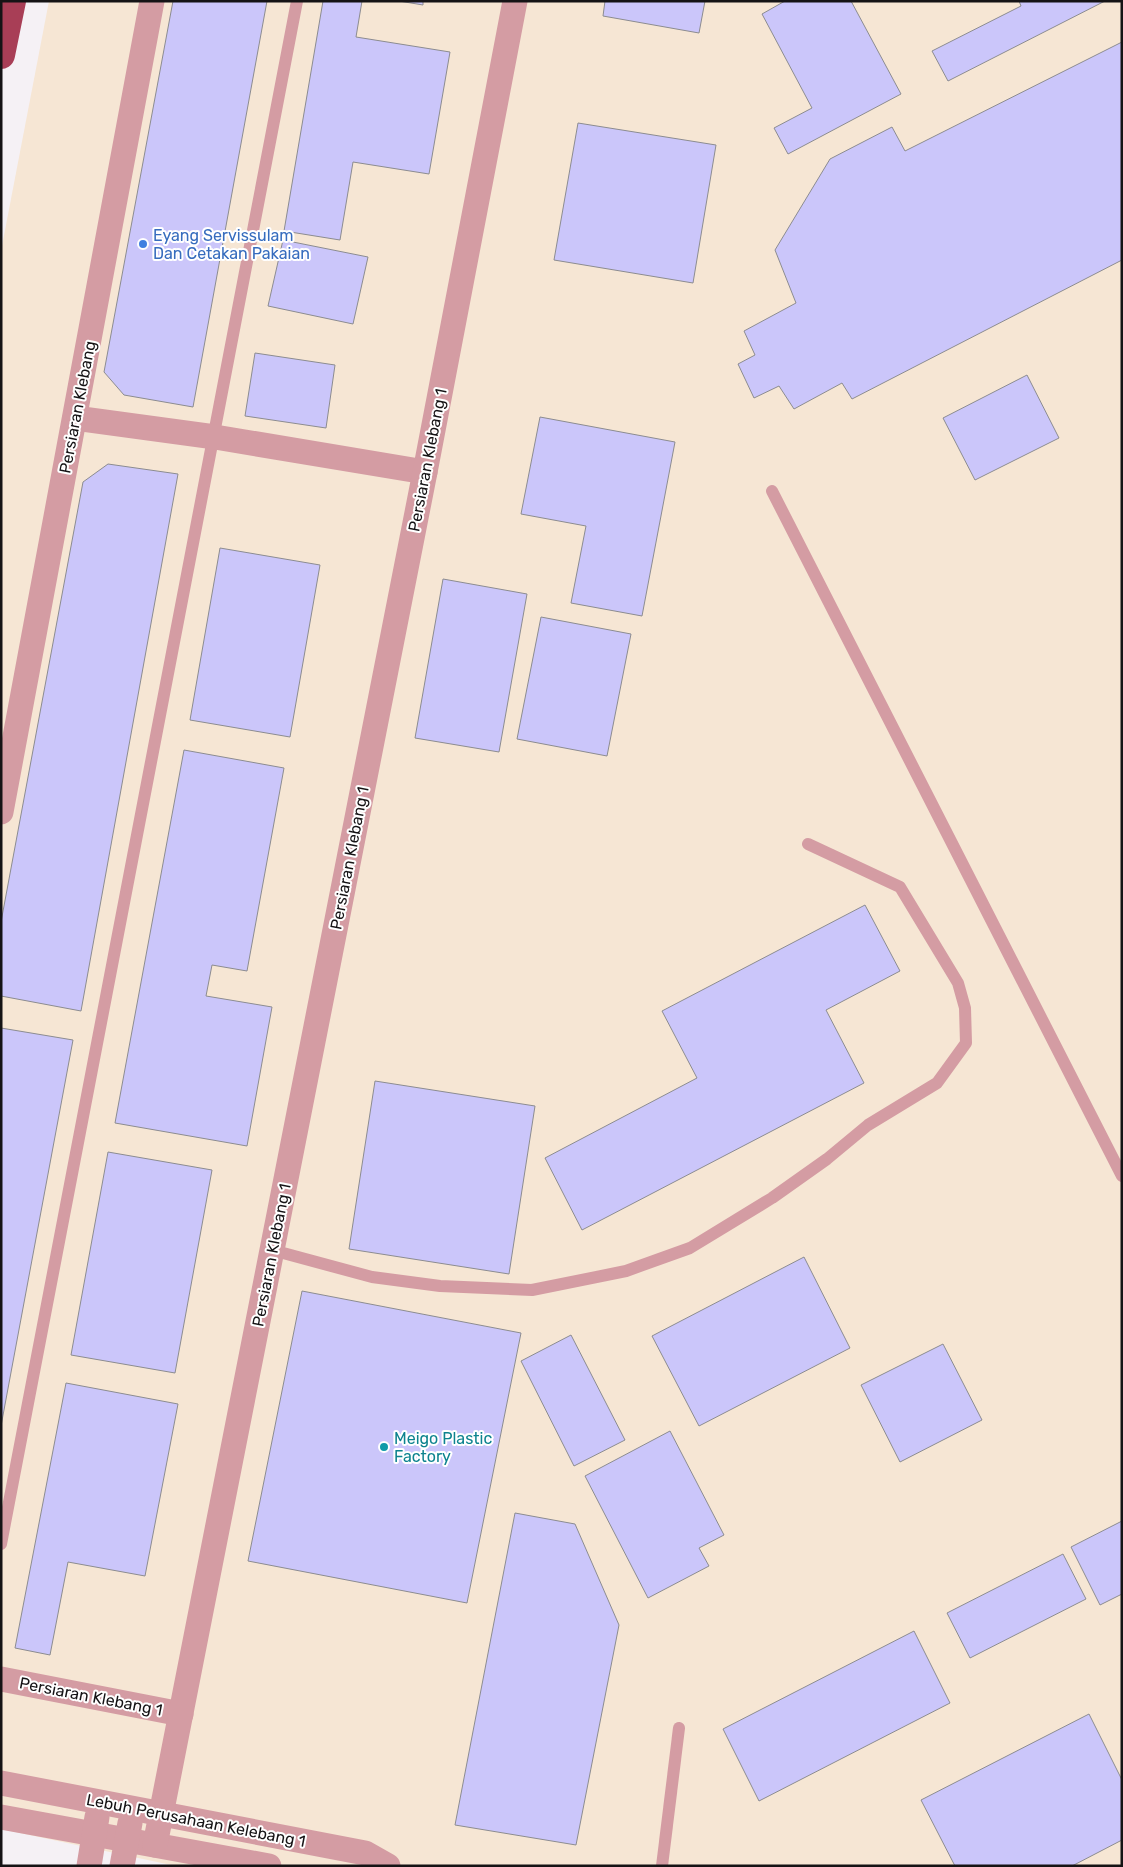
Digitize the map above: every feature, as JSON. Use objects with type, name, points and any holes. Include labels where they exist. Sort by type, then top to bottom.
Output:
[{"type":"highway","points":[[1,55],[12,1]]},
{"type":"street","name":"Persiaran Klebang","points":[[1,812],[76,418],[152,1]]},
{"type":"street","name":"Persiaran Klebang 1","points":[[155,1845],[425,472],[515,1]]},
{"type":"street","points":[[76,418],[215,437],[425,472]]},
{"type":"street","name":"Persiaran Klebang 1","points":[[1,1679],[181,1714]]},
{"type":"street","name":"Lebuh Perusahaan Kelebang 1","points":[[1,1783],[365,1853],[388,1866]]},
{"type":"street","points":[[89,1866],[99,1802]]},
{"type":"street","points":[[122,1866],[133,1808]]},
{"type":"street","name":"Lebuh Perusahaan Kelebang 1","points":[[1,1817],[269,1866]]},
{"type":"lane","points":[[1,1544],[215,437],[297,1]]},
{"type":"lane","points":[[772,490],[1122,1176]]},
{"type":"lane","points":[[272,1250],[372,1277],[440,1286],[532,1290],[626,1270],[690,1248],[772,1198],[868,1125],[936,1083],[966,1043],[965,1008],[958,983],[900,887],[808,844]]},
{"type":"lane","points":[[662,1866],[679,1728]]},
{"type":"shaded area","points":[[49,1],[1122,1],[1122,1866],[176,1866],[1,1829],[1,251]]},
{"type":"building","points":[[173,1],[267,1],[193,407],[124,395],[104,372]]},
{"type":"building","points":[[323,1],[362,1],[356,37],[450,52],[429,174],[353,162],[340,240],[284,231]]},
{"type":"building","points":[[399,1],[423,1],[423,5]]},
{"type":"building","points":[[605,1],[705,1],[699,33],[603,16]]},
{"type":"building","points":[[785,1],[851,1],[901,94],[788,154],[774,128],[812,108],[762,14]]},
{"type":"building","points":[[1019,1],[1105,1],[948,81],[932,51],[1021,6]]},
{"type":"building","points":[[1122,42],[1122,260],[852,399],[842,383],[794,409],[779,386],[754,398],[738,364],[755,355],[744,331],[796,303],[775,250],[830,159],[892,127],[905,151]]},
{"type":"building","points":[[578,123],[716,145],[693,283],[554,260]]},
{"type":"building","points":[[283,240],[368,257],[353,324],[268,306]]},
{"type":"building","points":[[255,353],[335,365],[326,428],[245,416]]},
{"type":"building","points":[[1027,375],[1059,438],[975,480],[943,418]]},
{"type":"building","points":[[540,417],[675,442],[642,616],[571,603],[586,526],[521,514]]},
{"type":"building","points":[[108,464],[178,474],[81,1011],[1,996],[1,922],[83,482]]},
{"type":"building","points":[[220,548],[320,565],[290,737],[190,720]]},
{"type":"building","points":[[443,579],[527,594],[499,752],[415,738]]},
{"type":"building","points":[[541,617],[631,634],[607,756],[517,739]]},
{"type":"building","points":[[184,750],[284,768],[247,971],[212,965],[206,996],[272,1007],[247,1146],[115,1123]]},
{"type":"building","points":[[865,905],[900,971],[826,1010],[864,1083],[582,1230],[545,1158],[697,1078],[662,1011]]},
{"type":"building","points":[[1,1028],[73,1040],[1,1426]]},
{"type":"building","points":[[375,1081],[535,1106],[509,1274],[349,1249]]},
{"type":"building","points":[[108,1152],[212,1170],[175,1373],[71,1355]]},
{"type":"building","points":[[804,1257],[850,1348],[699,1426],[652,1336]]},
{"type":"building","name":"Meigo Plastic Factory","points":[[302,1291],[521,1333],[467,1603],[248,1561]]},
{"type":"building","points":[[571,1335],[625,1440],[574,1466],[521,1361]]},
{"type":"building","points":[[943,1344],[982,1420],[900,1462],[861,1385]]},
{"type":"building","points":[[66,1383],[178,1404],[145,1576],[68,1562],[50,1655],[15,1648]]},
{"type":"building","points":[[670,1431],[724,1535],[699,1548],[709,1566],[648,1598],[585,1476]]},
{"type":"building","points":[[515,1513],[575,1524],[619,1625],[576,1845],[455,1825]]},
{"type":"building","points":[[1122,1521],[1122,1594],[1100,1605],[1071,1547]]},
{"type":"building","points":[[1063,1554],[1086,1599],[970,1658],[947,1613]]},
{"type":"building","points":[[914,1631],[950,1703],[759,1801],[723,1729]]},
{"type":"building","points":[[1089,1714],[1122,1780],[1122,1840],[1072,1866],[955,1866],[921,1800]]},
{"type":"place","name":"Eyang Servissulam Dan Cetakan Pakaian","points":[[143,244]]},
{"type":"place","name":"Meigo Plastic Factory","points":[[384,1447]]}]
